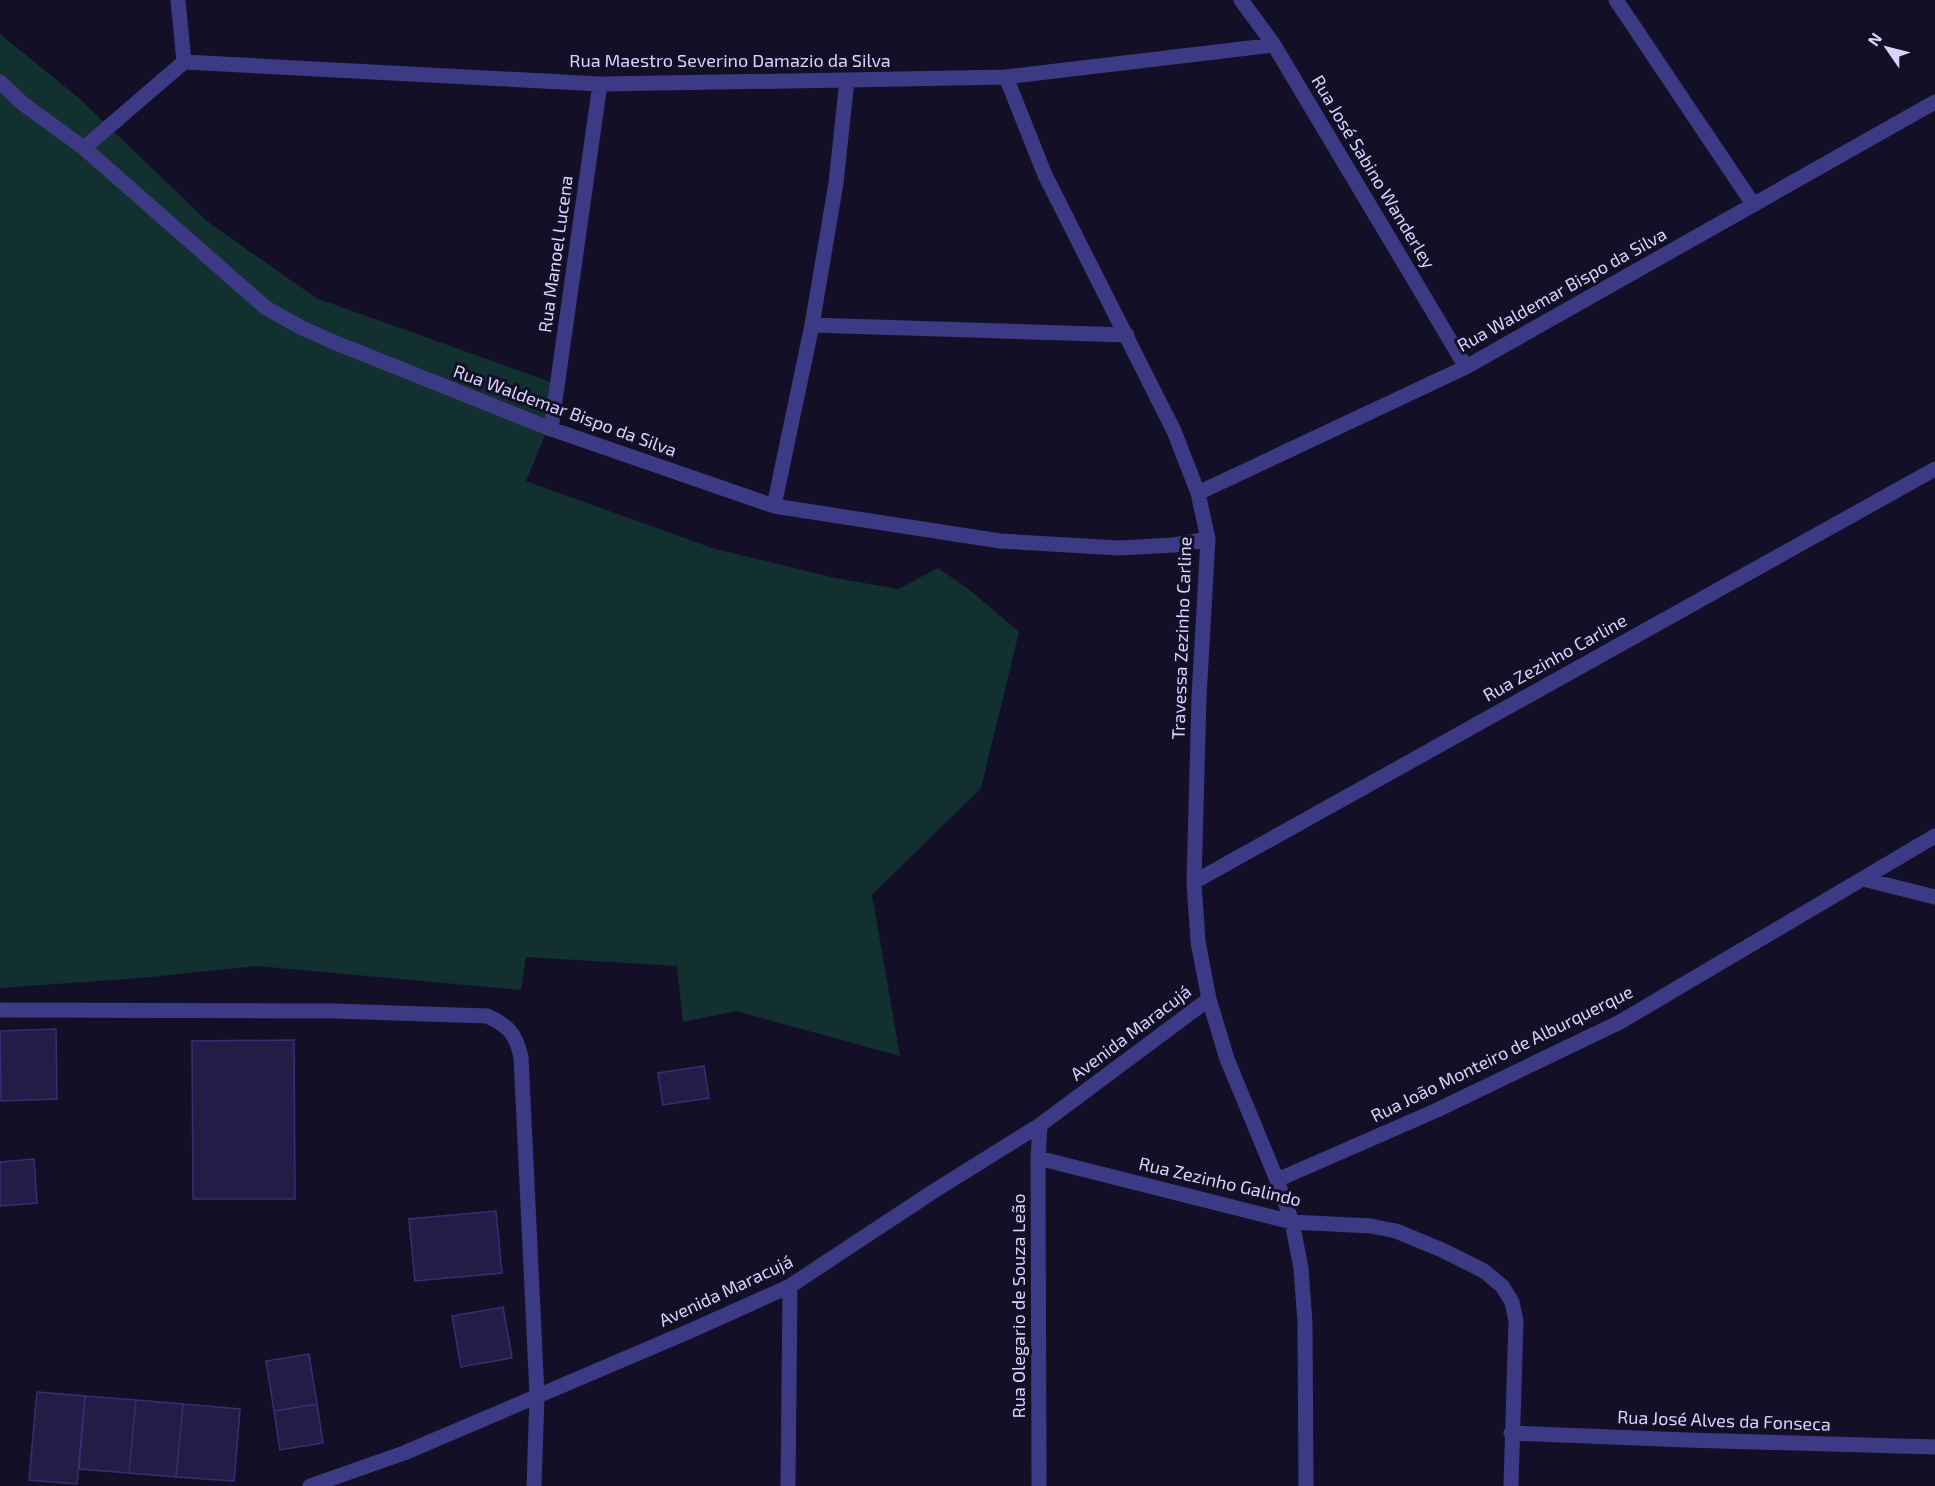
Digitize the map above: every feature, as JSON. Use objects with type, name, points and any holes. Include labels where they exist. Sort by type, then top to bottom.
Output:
[{"type":"street","points":[[84,148],[184,62],[178,0]]},
{"type":"street","name":"Rua José Sabino Wanderley","points":[[1241,0],[1274,45],[1466,367]]},
{"type":"street","points":[[1616,0],[1753,204]]},
{"type":"street","name":"Rua Maestro Severino Damazio da Silva","points":[[184,62],[600,84],[1006,77],[1274,45]]},
{"type":"street","name":"Travessa Zezinho Carline","points":[[1006,77],[1045,175],[1174,431],[1198,493],[1208,539],[1199,696],[1194,882],[1198,942],[1209,999],[1227,1059],[1292,1222],[1301,1268],[1305,1323],[1306,1486]]},
{"type":"street","points":[[774,506],[812,325],[836,183],[847,80]]},
{"type":"street","name":"Rua Waldemar Bispo da Silva","points":[[0,82],[22,103],[84,148],[266,308],[336,343],[551,429],[774,506],[1000,541],[1119,548],[1174,545],[1208,539]]},
{"type":"street","name":"Rua Manoel Lucena","points":[[551,429],[600,84]]},
{"type":"street","name":"Rua Waldemar Bispo da Silva","points":[[1198,493],[1466,367],[1935,102]]},
{"type":"street","points":[[812,325],[1126,335]]},
{"type":"street","name":"Rua Zezinho Carline","points":[[1194,882],[1935,469]]},
{"type":"street","name":"Rua João Monteiro de Alburquerque","points":[[1277,1180],[1435,1111],[1620,1022],[1935,836]]},
{"type":"street","points":[[1863,879],[1935,897]]},
{"type":"street","name":"Avenida Maracujá","points":[[310,1486],[404,1453],[790,1286],[934,1191],[1040,1125],[1209,999]]},
{"type":"street","points":[[0,1010],[335,1011],[487,1016],[499,1021],[510,1030],[518,1041],[521,1057],[537,1395],[534,1486]]},
{"type":"street","name":"Rua Olegario de Souza Leão","points":[[1039,1486],[1038,1158],[1040,1125]]},
{"type":"street","name":"Rua Zezinho Galindo","points":[[1038,1158],[1292,1222],[1371,1226],[1396,1231],[1484,1271],[1502,1286],[1512,1302],[1516,1321],[1510,1486]]},
{"type":"street","points":[[788,1486],[790,1286]]},
{"type":"street","name":"Rua José Alves da Fonseca","points":[[1511,1432],[1935,1447]]},
{"type":"green space","points":[[0,34],[80,99],[208,222],[316,298],[565,387],[526,481],[712,548],[835,578],[898,589],[938,568],[971,591],[1019,632],[981,788],[872,895],[900,1056],[736,1011],[683,1022],[677,966],[526,957],[521,990],[257,966],[141,978],[0,988]]},
{"type":"building","points":[[56,1029],[57,1099],[1,1101],[0,1031]]},
{"type":"building","points":[[294,1040],[295,1199],[193,1199],[192,1041]]},
{"type":"building","points":[[704,1066],[709,1098],[663,1105],[658,1073]]},
{"type":"building","points":[[34,1159],[37,1203],[0,1206],[0,1162]]},
{"type":"building","points":[[496,1211],[502,1273],[415,1281],[409,1219]]},
{"type":"building","points":[[503,1307],[512,1358],[461,1367],[452,1316]]},
{"type":"building","points":[[309,1354],[317,1404],[274,1411],[266,1361]]},
{"type":"building","points":[[37,1392],[85,1396],[77,1484],[29,1480]]},
{"type":"building","points":[[85,1396],[136,1400],[129,1473],[79,1469]]},
{"type":"building","points":[[136,1400],[183,1404],[176,1477],[129,1473]]},
{"type":"building","points":[[183,1404],[240,1409],[234,1481],[176,1477]]},
{"type":"building","points":[[317,1404],[323,1443],[280,1450],[274,1411]]}]
